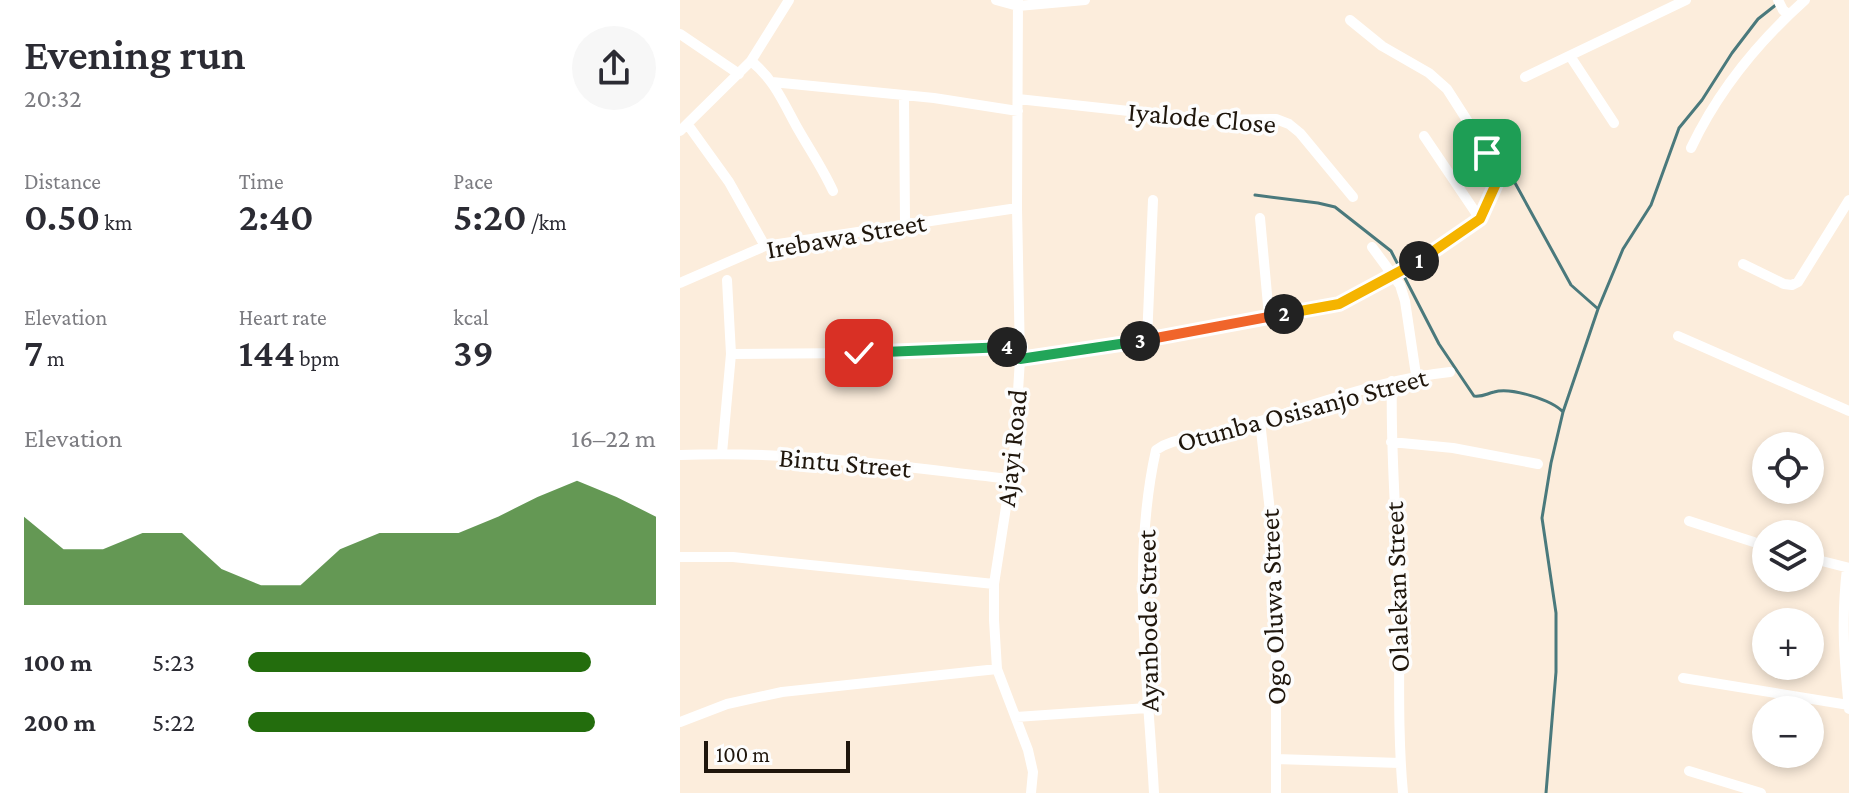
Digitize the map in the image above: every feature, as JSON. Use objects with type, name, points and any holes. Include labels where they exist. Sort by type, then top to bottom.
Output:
[{"type":"street","points":[[765,246],[729,182],[684,128],[751,61],[789,0]]},
{"type":"street","points":[[996,0],[1018,3],[1085,0]]},
{"type":"street","points":[[1525,77],[1686,0]]},
{"type":"street","points":[[1691,148],[1708,111],[1783,8],[1805,0]]},
{"type":"street","name":"Ajayi Road","points":[[1018,3],[1020,359],[1011,479],[994,584],[997,669],[1028,750],[1033,772],[1031,793]]},
{"type":"street","points":[[1020,359],[1147,340],[1339,304],[1400,272],[1480,219],[1499,177],[1497,167],[1447,89],[1429,73],[1382,46],[1350,20]]},
{"type":"street","points":[[680,34],[739,74]]},
{"type":"street","points":[[1570,56],[1614,123]]},
{"type":"street","points":[[751,61],[772,82],[818,157],[833,191]]},
{"type":"street","points":[[772,82],[904,95],[1018,111]]},
{"type":"street","points":[[904,95],[905,224]]},
{"type":"street","name":"Iyalode Close","points":[[1018,99],[1212,120],[1276,119],[1300,133],[1353,197]]},
{"type":"street","points":[[1424,136],[1480,219]]},
{"type":"street","points":[[1147,340],[1153,200]]},
{"type":"street","points":[[1743,264],[1792,285],[1798,282],[1849,200]]},
{"type":"street","name":"Irebawa Street","points":[[680,283],[765,246],[1017,208]]},
{"type":"street","points":[[1260,218],[1269,316]]},
{"type":"street","points":[[1372,247],[1400,272],[1416,375]]},
{"type":"street","points":[[722,453],[731,354],[727,280]]},
{"type":"street","points":[[1678,336],[1849,411]]},
{"type":"street","points":[[731,354],[859,353],[1020,346]]},
{"type":"street","name":"Otunba Osisanjo Street","points":[[1156,450],[1173,440],[1199,437],[1260,421],[1392,381],[1450,372]]},
{"type":"street","name":"Olalekan Street","points":[[1392,381],[1391,442],[1400,631],[1400,763],[1403,793]]},
{"type":"street","name":"Ogo Oluwa Street","points":[[1260,421],[1276,566],[1276,793]]},
{"type":"street","points":[[1391,442],[1453,448],[1538,464]]},
{"type":"street","name":"Ayanbode Street","points":[[1154,793],[1147,708],[1146,496],[1156,450]]},
{"type":"street","name":"Bintu Street","points":[[680,455],[722,453],[859,462],[1011,479]]},
{"type":"street","points":[[1689,521],[1752,541]]},
{"type":"street","points":[[680,557],[733,557],[994,584]]},
{"type":"street","points":[[1683,678],[1849,706],[1844,673],[1842,605],[1848,568],[1824,562]]},
{"type":"street","points":[[680,722],[727,704],[782,692],[997,669]]},
{"type":"street","points":[[1016,717],[1147,708]]},
{"type":"street","points":[[1276,759],[1400,763]]},
{"type":"street","points":[[1689,771],[1761,793]]},
{"type":"waterway","points":[[1546,793],[1556,672],[1556,613],[1542,518],[1563,412],[1598,309],[1623,249],[1651,205],[1679,128],[1758,19],[1777,4]]},
{"type":"waterway","points":[[1509,172],[1571,285],[1597,308]]},
{"type":"waterway","points":[[1255,195],[1335,207],[1391,251],[1439,344],[1474,396],[1501,391],[1520,393],[1550,403],[1563,412]]},
{"type":"route","points":[[859,353],[1020,346],[1020,359],[1171,336],[1339,304],[1407,268],[1480,219],[1499,177],[1497,167],[1487,153]]}]
